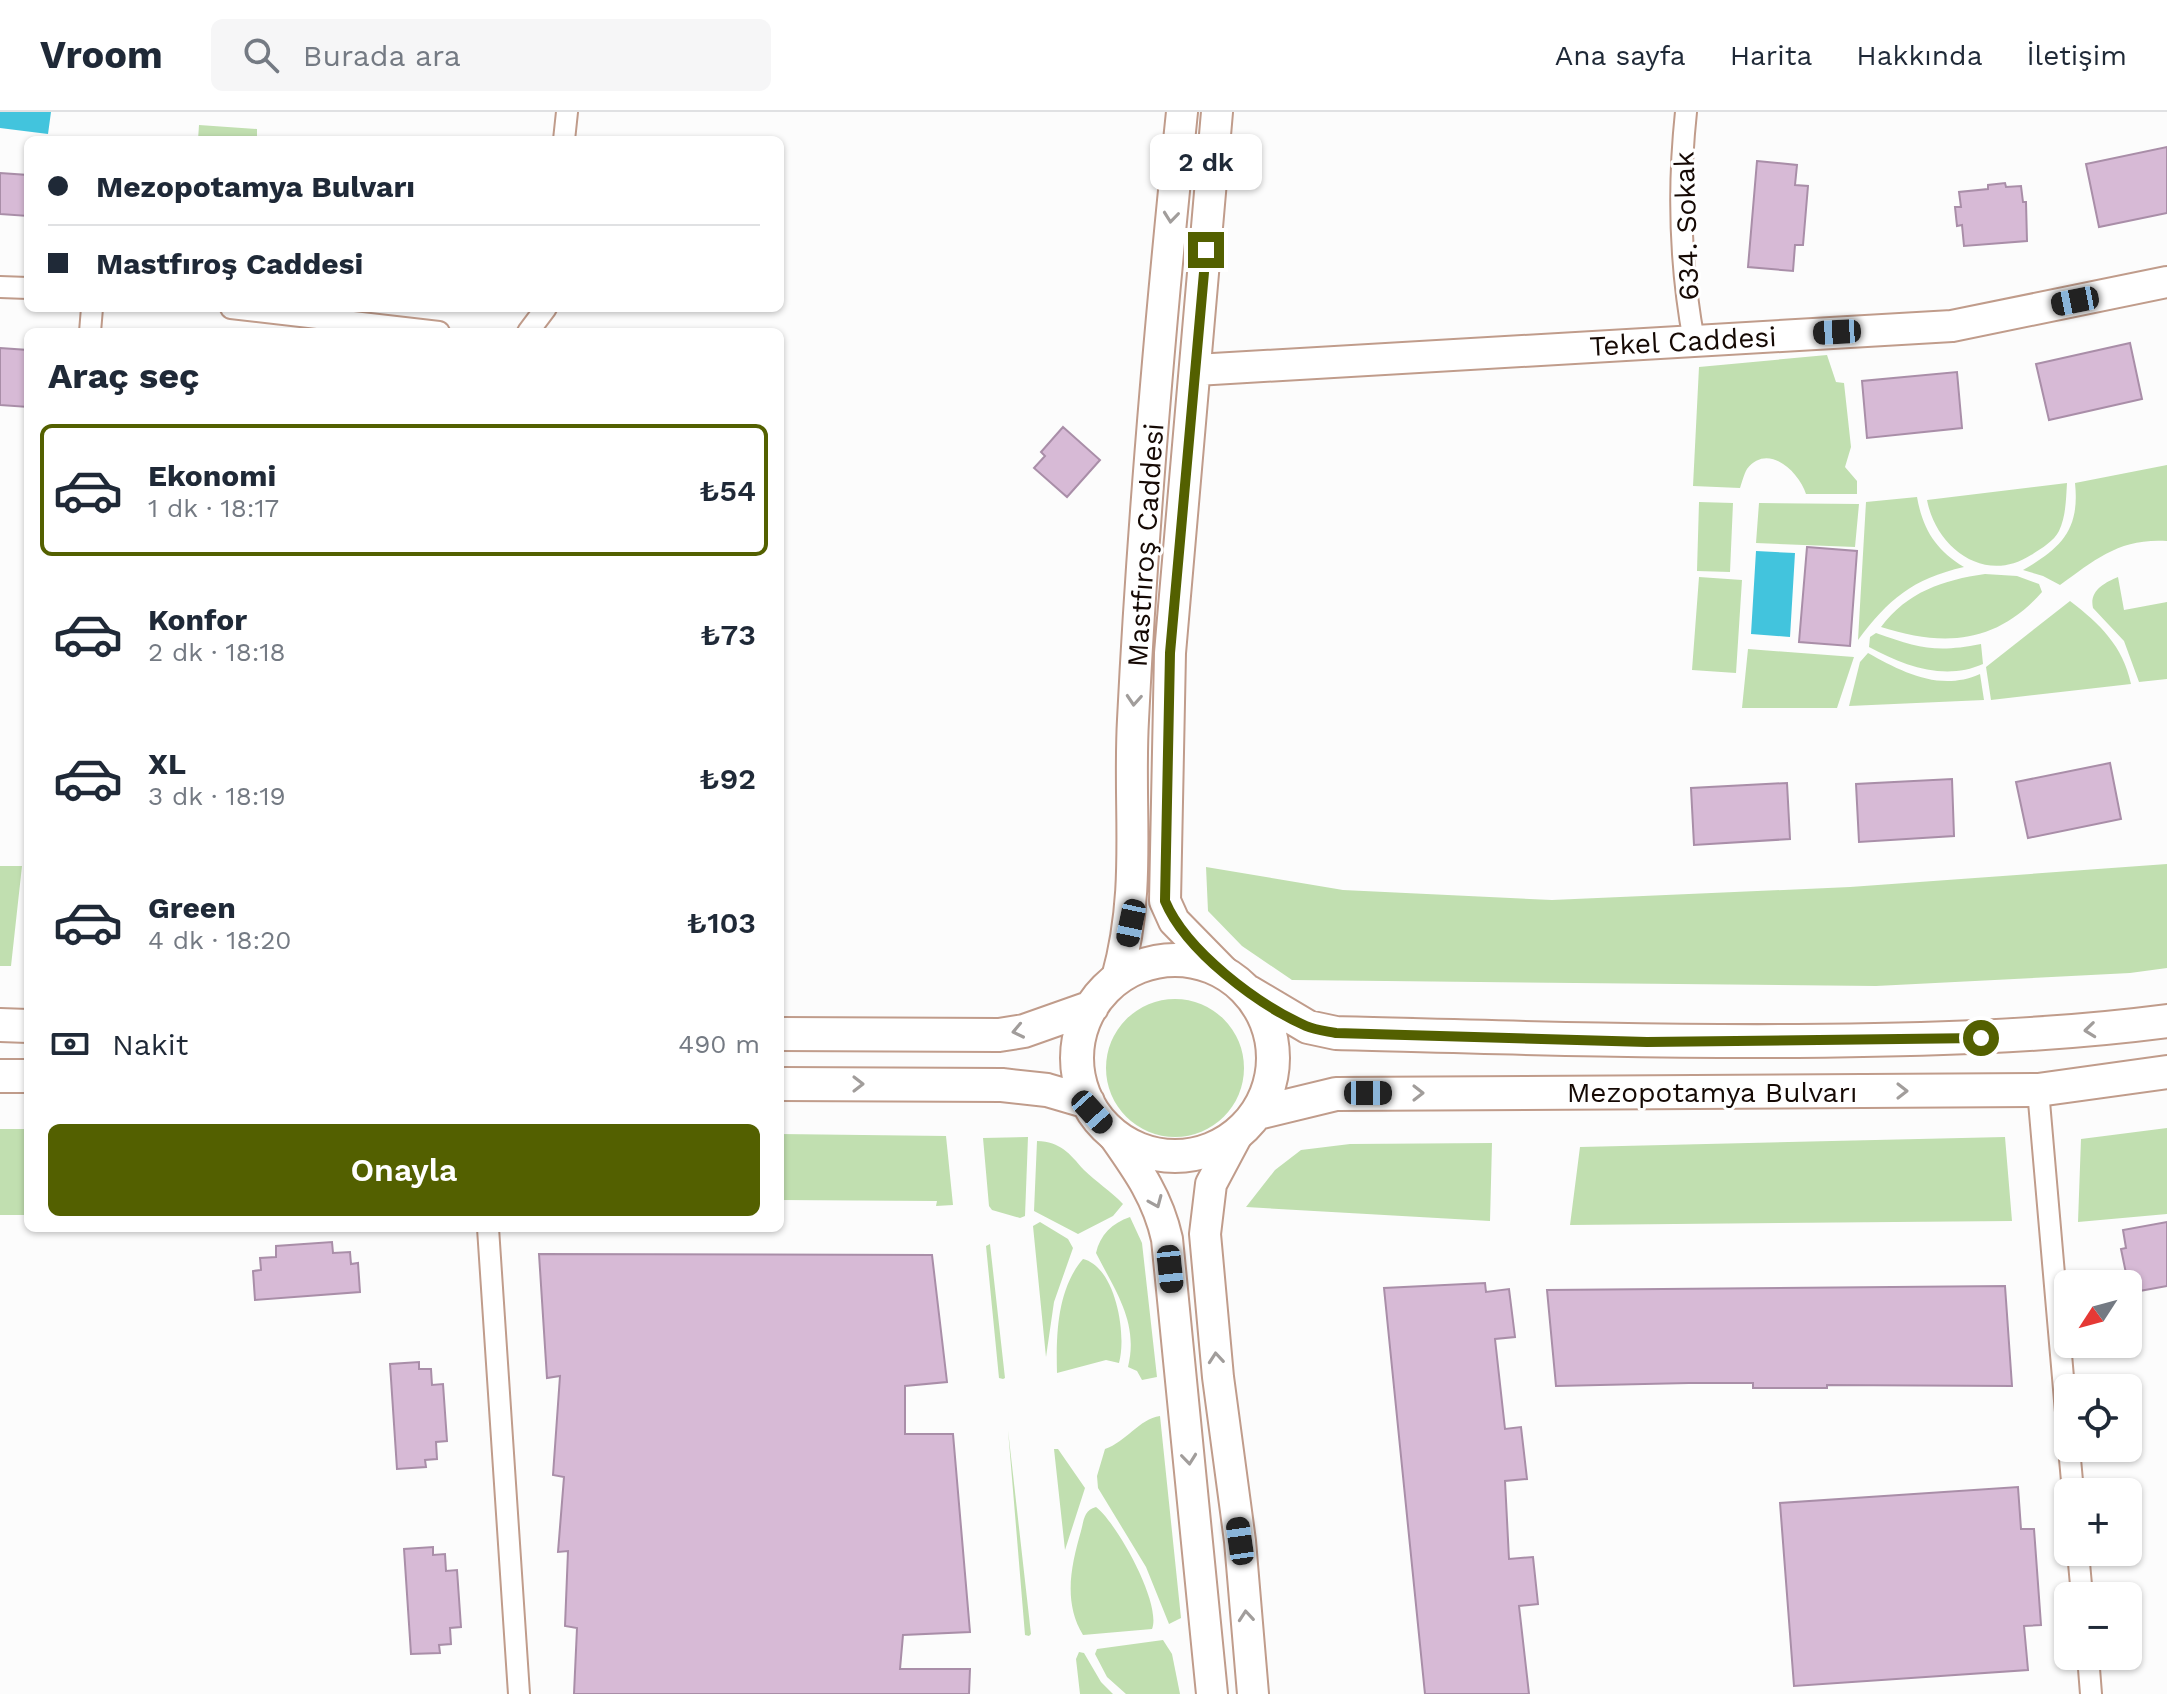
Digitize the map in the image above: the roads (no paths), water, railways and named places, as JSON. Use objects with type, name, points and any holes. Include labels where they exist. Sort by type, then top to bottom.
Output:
[{"type":"main road","name":"Mastfıroş Caddesi","points":[[1117,978],[1131,923],[1133,720],[1160,325],[1182,112]]},
{"type":"main road","name":"Mastfıroş Caddesi","points":[[1217,112],[1170,653],[1165,901],[1174,921],[1224,972]]},
{"type":"main road","name":"Tekel Caddesi","points":[[1196,370],[1952,326],[2167,282]]},
{"type":"main road","points":[[1212,1694],[1167,1239],[1150,1187],[1114,1136],[1092,1112],[1080,1084],[1077,1054],[1083,1024],[1092,1007],[1117,978],[1142,965],[1169,960],[1197,962],[1224,972],[1249,992],[1267,1020],[1274,1051],[1271,1084],[1258,1113],[1236,1137],[1211,1184],[1205,1234],[1218,1377],[1240,1541],[1253,1694]]},
{"type":"main road","name":"Mezopotamya Bulvarı","points":[[1249,992],[1308,1027],[1336,1033],[1367,1034],[1647,1042],[1935,1040],[2038,1035],[2167,1021]]},
{"type":"main road","points":[[784,1034],[999,1035],[1024,1031],[1092,1007]]},
{"type":"main road","points":[[0,1025],[24,1026]]},
{"type":"main road","name":"Mezopotamya Bulvarı","points":[[1258,1113],[1336,1094],[2038,1090],[2167,1072]]},
{"type":"main road","points":[[0,1076],[24,1076]]},
{"type":"main road","points":[[784,1084],[1002,1085],[1047,1090],[1088,1102]]},
{"type":"main road","points":[[1114,1136],[1143,1152],[1175,1157],[1207,1152],[1236,1137]]},
{"type":"street","points":[[564,136],[567,112]]},
{"type":"street","name":"634. Sokak","points":[[1686,112],[1681,161],[1686,296],[1694,341]]},
{"type":"street","points":[[0,287],[24,288]]},
{"type":"street","points":[[266,312],[404,328]]},
{"type":"street","points":[[2038,1090],[2063,1374]]},
{"type":"street","points":[[488,1232],[519,1694]]},
{"type":"street","points":[[2089,1670],[2091,1694]]},
{"type":"water","points":[[0,112],[51,112],[48,134],[0,128]]},
{"type":"water","points":[[1756,551],[1795,553],[1790,637],[1751,634]]}]
